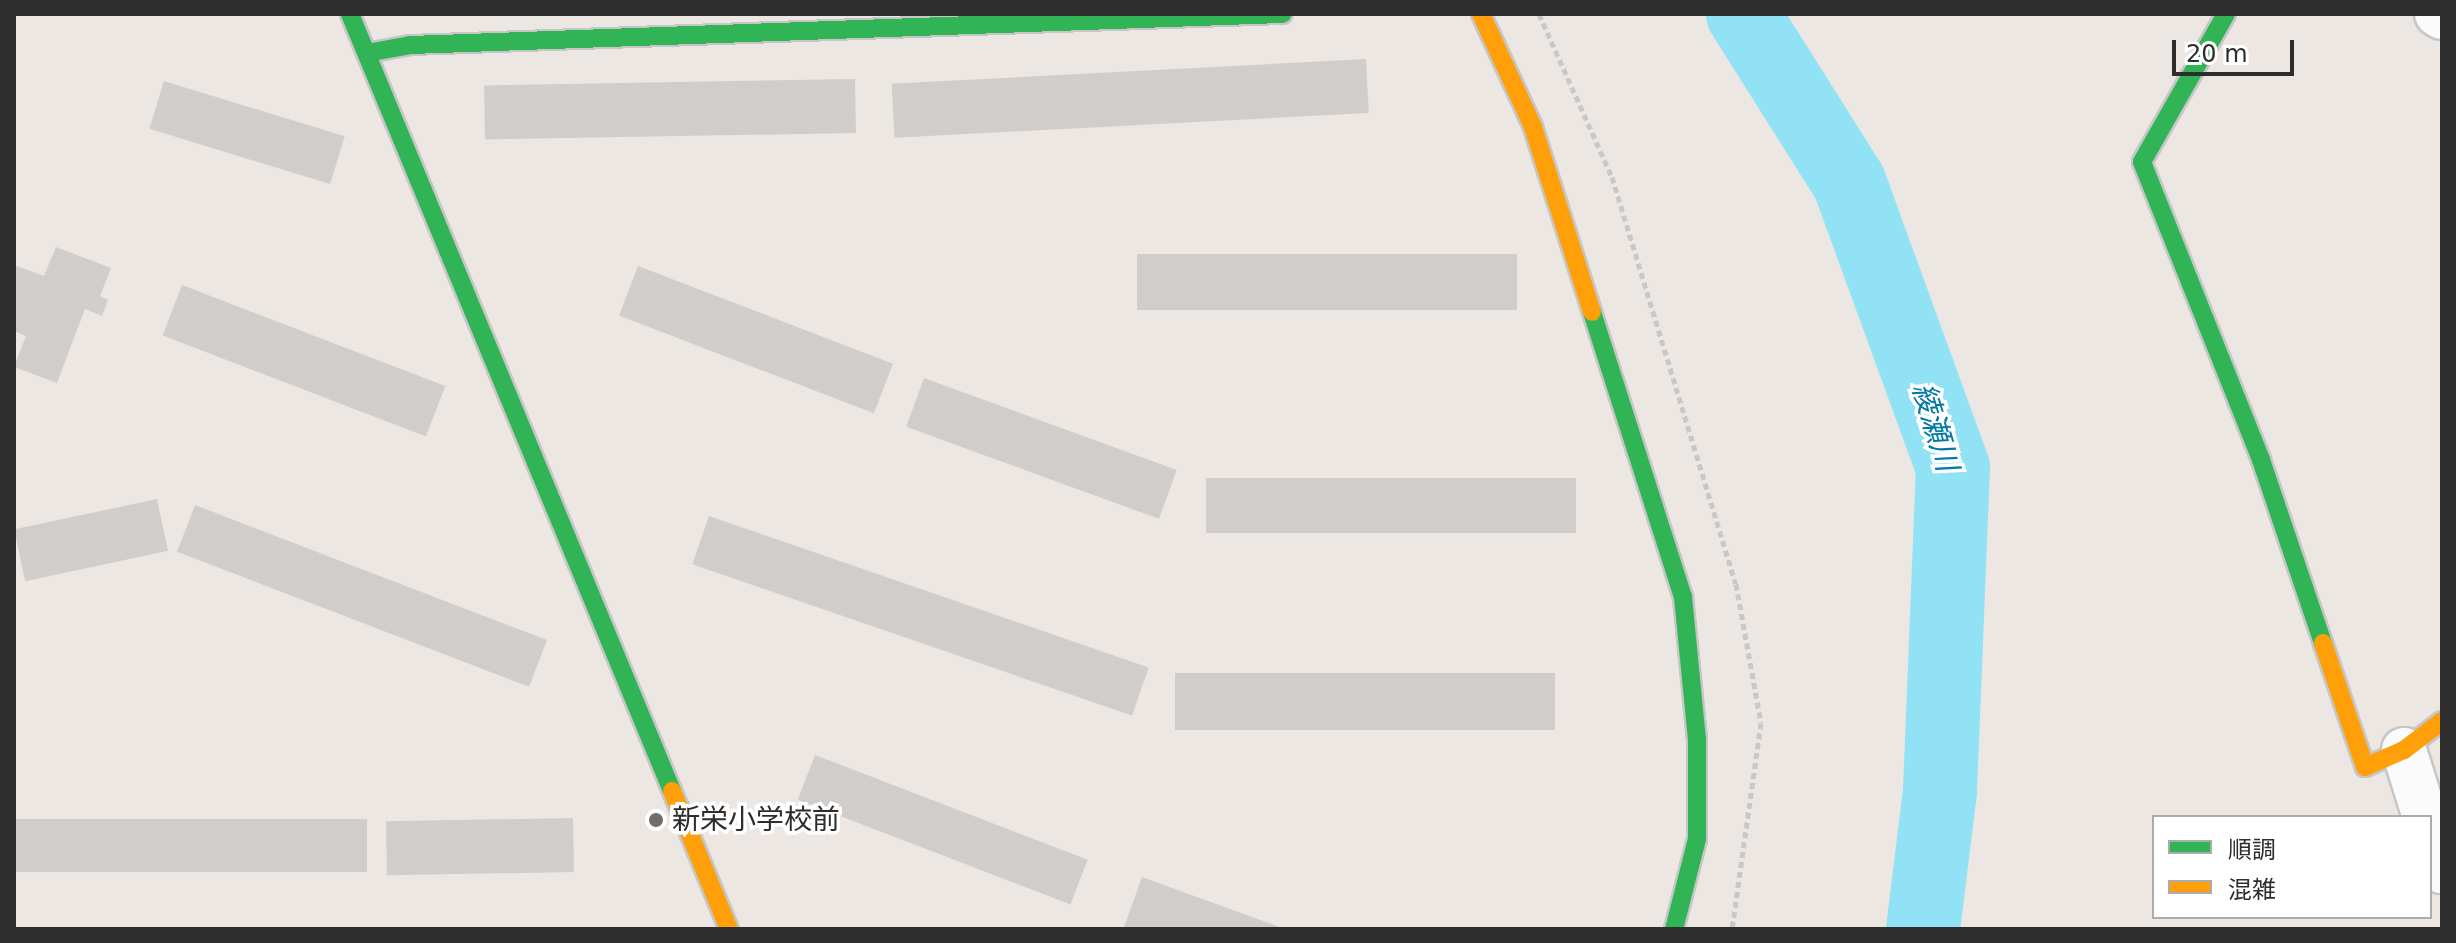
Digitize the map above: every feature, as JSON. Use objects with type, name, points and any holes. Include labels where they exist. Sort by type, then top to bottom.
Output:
[{"type":"street","points":[[350,14],[729,929]]},
{"type":"street","points":[[367,53],[411,45],[1282,14]]},
{"type":"street","points":[[1481,14],[1533,127],[1683,597],[1697,740],[1697,839],[1674,929]]},
{"type":"street","points":[[2226,14],[2142,162],[2261,460],[2365,767],[2404,750],[2442,721]]},
{"type":"street","points":[[2404,750],[2424,815]]},
{"type":"street","points":[[2432,838],[2442,871]]},
{"type":"building","points":[[1366,59],[1369,113],[894,138],[892,84]]},
{"type":"building","points":[[855,79],[856,133],[485,139],[484,85]]},
{"type":"building","points":[[164,81],[345,136],[330,184],[149,129]]},
{"type":"building","points":[[56,247],[111,268],[100,296],[108,300],[102,316],[85,309],[57,383],[14,367],[26,336],[14,331],[14,265],[44,276]]},
{"type":"building","points":[[1137,254],[1517,254],[1517,310],[1137,310]]},
{"type":"building","points":[[638,266],[893,364],[874,413],[619,315]]},
{"type":"building","points":[[182,285],[445,386],[426,436],[163,335]]},
{"type":"building","points":[[924,378],[1177,470],[1159,519],[906,427]]},
{"type":"building","points":[[1206,478],[1576,478],[1576,533],[1206,533]]},
{"type":"building","points":[[157,499],[168,551],[25,581],[14,529]]},
{"type":"building","points":[[195,505],[547,640],[529,687],[177,552]]},
{"type":"building","points":[[709,516],[1149,667],[1132,716],[692,564]]},
{"type":"building","points":[[1175,673],[1555,673],[1555,730],[1175,730]]},
{"type":"building","points":[[815,755],[1088,860],[1070,904],[798,800]]},
{"type":"building","points":[[573,818],[574,872],[387,875],[386,821]]},
{"type":"building","points":[[14,819],[367,819],[367,872],[14,872]]},
{"type":"building","points":[[1142,877],[1285,929],[1124,927]]},
{"type":"waterway","name":"綾瀬川","points":[[1743,14],[1849,182],[1953,467],[1940,791],[1923,929]]},
{"type":"traffic: fast","points":[[350,14],[672,791]]},
{"type":"traffic: fast","points":[[367,53],[411,45],[1282,14]]},
{"type":"traffic: fast","points":[[2226,14],[2142,162],[2261,460],[2323,643]]},
{"type":"traffic: fast","points":[[1592,312],[1683,597],[1697,740],[1697,839],[1674,929]]},
{"type":"traffic: slow","points":[[1481,14],[1533,127],[1592,312]]},
{"type":"traffic: slow","points":[[2323,643],[2365,767],[2404,750],[2442,721]]},
{"type":"traffic: slow","points":[[672,791],[729,929]]},
{"type":"place","name":"新栄小学校前","points":[[656,820]]}]
